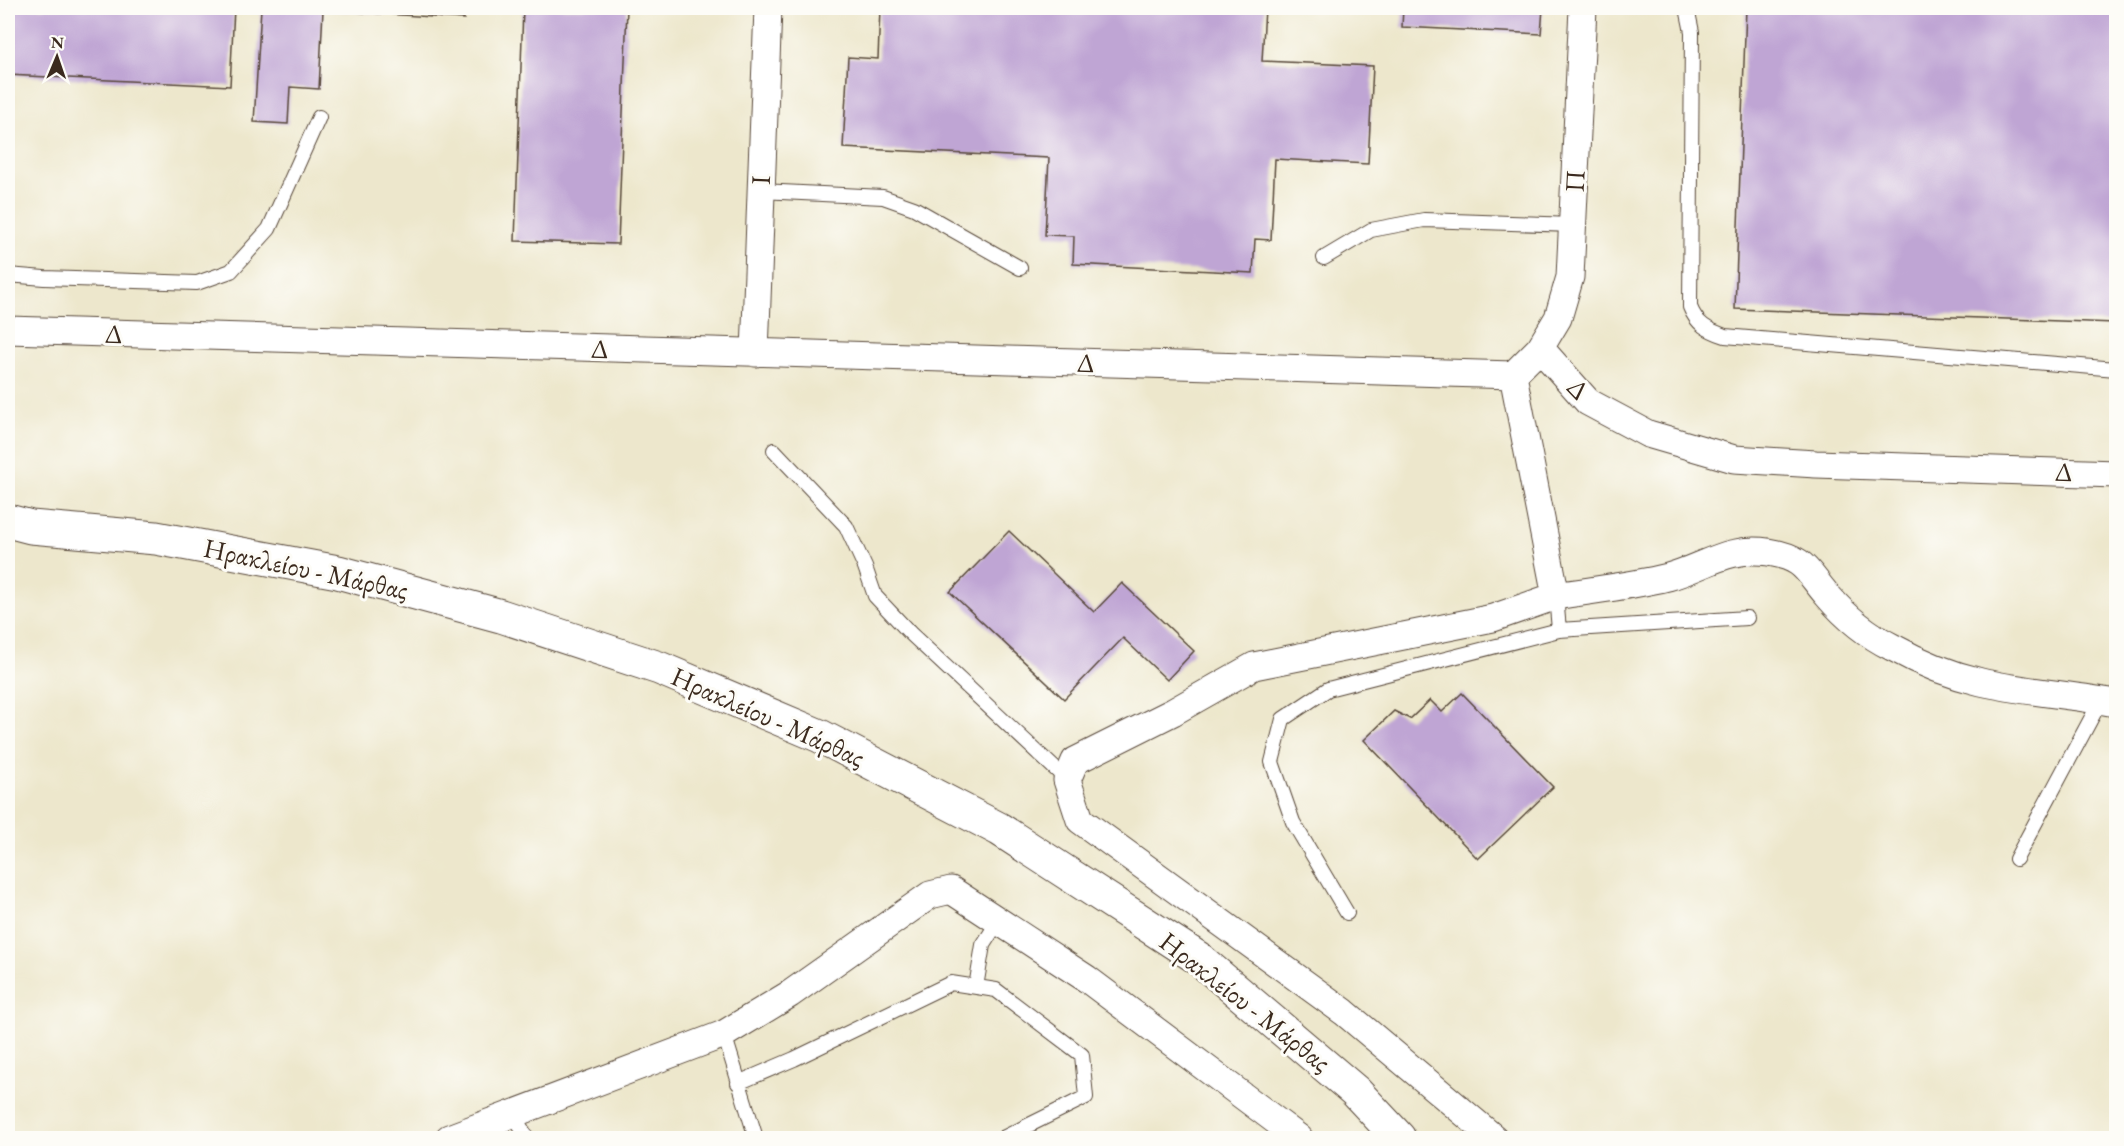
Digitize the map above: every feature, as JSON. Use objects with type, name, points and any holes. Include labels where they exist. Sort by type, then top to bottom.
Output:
[{"type":"main road","name":"Ηρακλείου - Μάρθας","points":[[15,526],[156,538],[338,572],[501,616],[659,668],[820,736],[999,830],[1198,958],[1355,1091],[1399,1138]]},
{"type":"street","name":"Ι","points":[[755,353],[768,8]]},
{"type":"street","name":"Π","points":[[1540,348],[1558,318],[1570,277],[1583,8]]},
{"type":"street","name":"Δ","points":[[8,330],[1513,375]]},
{"type":"street","name":"Δ","points":[[1540,348],[1588,402],[1648,434],[1734,459],[2116,474]]},
{"type":"street","points":[[1540,348],[1513,375],[1556,596]]},
{"type":"street","points":[[1494,1138],[1344,1012],[1080,820],[1067,780],[1075,761],[1173,712],[1254,666],[1493,618],[1556,596],[1669,577],[1727,554],[1748,550],[1794,558],[1808,569],[1827,595],[1850,619],[1891,647],[1930,665],[1980,682],[2109,701]]},
{"type":"street","points":[[448,1138],[724,1034],[790,994],[930,895],[951,890],[1088,979],[1299,1138]]},
{"type":"lane","points":[[1687,8],[1692,32],[1690,307],[1694,318],[1702,326],[1725,336],[2116,369]]},
{"type":"lane","points":[[8,275],[197,283],[231,271],[269,229],[319,117]]},
{"type":"lane","points":[[761,191],[883,197],[914,207],[1020,268]]},
{"type":"lane","points":[[1324,258],[1371,230],[1424,220],[1573,225]]},
{"type":"lane","points":[[774,450],[846,526],[865,567],[874,596],[910,633],[1067,780]]},
{"type":"lane","points":[[1556,596],[1559,630]]},
{"type":"lane","points":[[1347,913],[1293,822],[1272,762],[1283,718],[1328,689],[1559,630],[1747,618]]},
{"type":"lane","points":[[2016,859],[2109,701]]},
{"type":"lane","points":[[976,987],[983,945],[999,920]]},
{"type":"lane","points":[[738,1083],[951,983],[996,990],[1082,1055],[1086,1097],[1003,1138]]},
{"type":"lane","points":[[724,1034],[756,1138]]},
{"type":"lane","points":[[513,1114],[527,1138]]},
{"type":"building","points":[[8,8],[234,8],[230,86],[8,75]]},
{"type":"building","points":[[261,8],[465,8],[464,19],[323,10],[319,89],[290,87],[288,124],[254,122]]},
{"type":"building","points":[[523,8],[627,8],[618,244],[515,241]]},
{"type":"building","points":[[880,8],[1265,8],[1262,61],[1373,66],[1368,164],[1275,159],[1271,240],[1255,239],[1253,273],[1073,264],[1074,236],[1045,235],[1049,158],[843,148],[848,57],[878,59]]},
{"type":"building","points":[[1403,8],[1543,8],[1541,34],[1402,27]]},
{"type":"building","points":[[1746,8],[2116,8],[2116,323],[1735,309]]},
{"type":"building","points":[[1009,531],[1094,612],[1122,583],[1194,651],[1167,680],[1123,638],[1064,699],[950,592]]},
{"type":"building","points":[[1462,693],[1553,787],[1478,859],[1364,740],[1394,711],[1410,719],[1430,700],[1442,712]]}]
